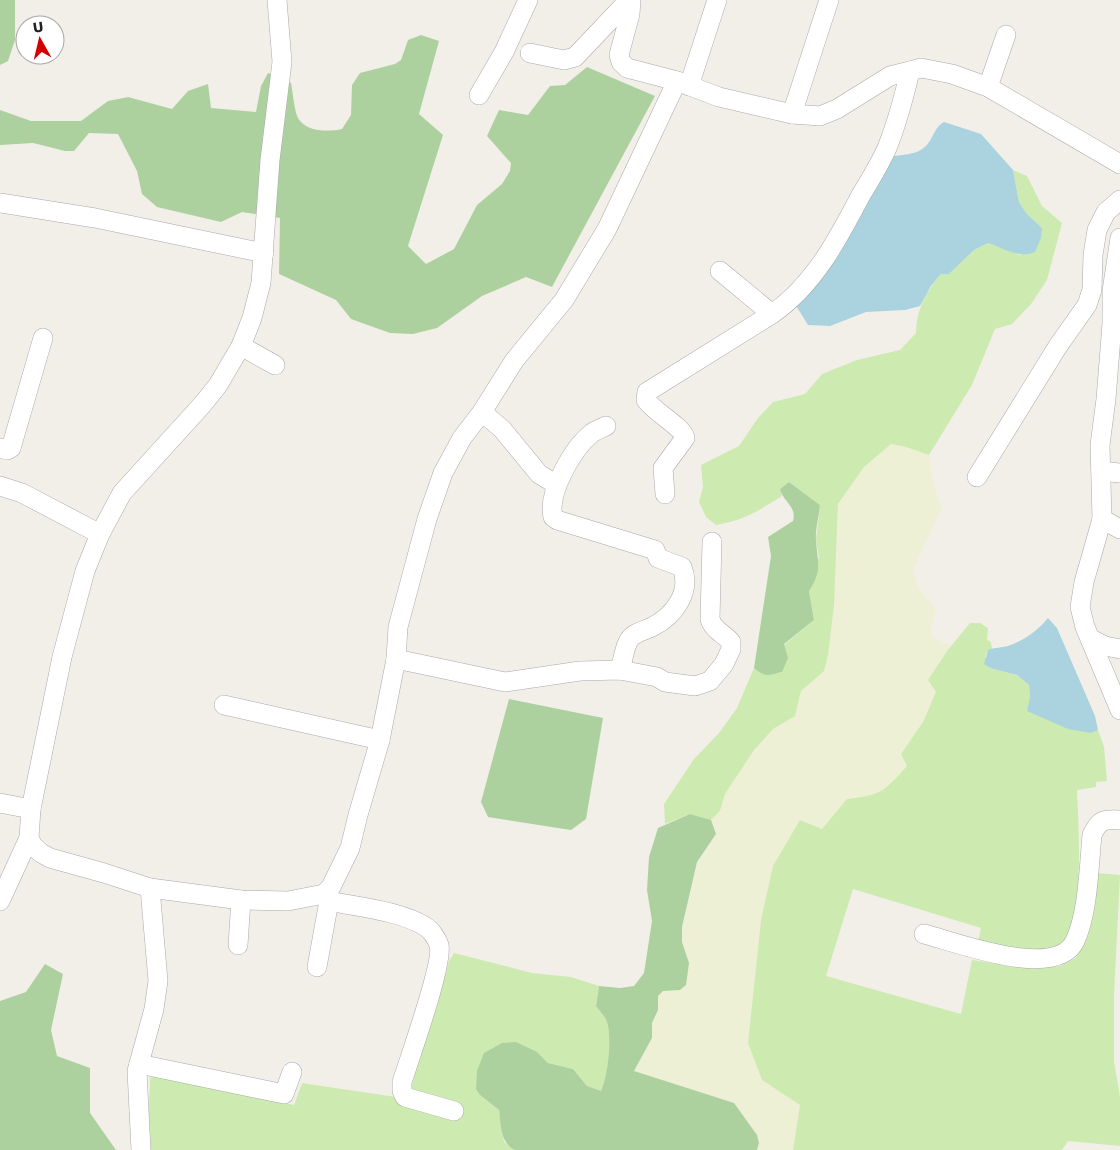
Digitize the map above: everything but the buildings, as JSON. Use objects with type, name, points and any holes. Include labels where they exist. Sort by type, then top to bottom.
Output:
[{"type":"street","points":[[0,900],[29,838],[31,809],[62,657],[85,571],[100,534],[122,493],[218,385],[241,346],[255,307],[261,283],[270,160],[282,62],[277,0]]},
{"type":"street","points":[[480,95],[504,52],[528,0]]},
{"type":"street","points":[[530,53],[564,60],[575,57],[630,0]]},
{"type":"street","points":[[630,0],[630,14],[619,55],[621,62],[627,68],[683,83],[719,97],[792,114],[820,116],[837,109],[890,76],[921,68],[952,74],[988,87],[1120,164]]},
{"type":"street","points":[[317,967],[327,898],[350,848],[380,740],[396,659],[398,627],[427,519],[443,473],[462,438],[482,412],[514,361],[564,300],[607,229],[683,83],[718,0]]},
{"type":"street","points":[[792,114],[829,0]]},
{"type":"street","points":[[988,87],[1006,35]]},
{"type":"street","points":[[665,494],[663,468],[685,438],[682,431],[651,407],[646,400],[647,392],[772,314],[811,278],[829,254],[886,149],[900,110],[910,71]]},
{"type":"street","points":[[977,477],[1058,346],[1087,305],[1092,290],[1093,255],[1097,230],[1106,212],[1120,200]]},
{"type":"street","points":[[0,203],[95,218],[264,252]]},
{"type":"street","points":[[1120,238],[1112,324],[1113,400],[1100,444],[1102,519],[1084,582],[1080,607],[1085,627],[1120,710]]},
{"type":"street","points":[[720,271],[772,314]]},
{"type":"street","points":[[0,448],[7,450],[11,448],[43,338]]},
{"type":"street","points":[[241,346],[275,365]]},
{"type":"street","points":[[482,412],[502,429],[538,474],[557,486]]},
{"type":"street","points":[[606,426],[593,432],[567,462],[557,486],[552,511],[553,517],[557,520],[655,550],[658,558],[682,567],[685,582],[680,602],[659,622],[636,634],[629,640],[620,670]]},
{"type":"street","points":[[1101,470],[1120,473]]},
{"type":"street","points":[[0,486],[22,493],[100,534]]},
{"type":"street","points":[[1102,519],[1120,529]]},
{"type":"street","points":[[396,659],[505,682],[580,671],[620,670],[657,677],[665,682],[695,686],[710,681],[724,664],[731,649],[731,642],[725,634],[714,629],[710,619],[712,542]]},
{"type":"street","points":[[1091,639],[1105,646],[1120,649]]},
{"type":"street","points":[[224,705],[380,740]]},
{"type":"street","points":[[0,803],[31,809]]},
{"type":"street","points":[[924,934],[1017,958],[1046,959],[1061,956],[1074,943],[1082,919],[1092,836],[1098,824],[1107,819],[1120,820]]},
{"type":"street","points":[[29,838],[33,846],[50,858],[144,886],[241,900],[288,901],[327,898],[381,911],[414,921],[427,928],[439,945],[440,955],[402,1082],[402,1090],[405,1097],[454,1111]]},
{"type":"street","points":[[141,1150],[137,1071],[154,1009],[158,981],[144,886]]},
{"type":"street","points":[[238,945],[241,900]]},
{"type":"street","points":[[139,1064],[284,1094],[292,1072]]},
{"type":"green space","points":[[0,0],[15,0],[15,40],[8,61],[0,65]]},
{"type":"green space","points":[[421,35],[439,41],[419,114],[443,135],[408,246],[426,264],[454,249],[477,205],[502,184],[510,171],[511,163],[487,136],[499,110],[528,115],[550,86],[565,85],[587,67],[655,96],[552,287],[526,277],[482,296],[437,328],[413,334],[390,333],[351,319],[336,300],[279,274],[280,218],[242,212],[221,222],[157,207],[142,194],[137,171],[118,134],[89,133],[74,151],[65,151],[33,143],[0,145],[0,110],[31,121],[81,121],[108,101],[128,97],[172,109],[188,91],[208,84],[211,108],[256,112],[261,86],[268,73],[291,83],[298,118],[302,123],[318,130],[342,129],[351,115],[352,85],[360,73],[395,64],[401,60],[408,40]]},
{"type":"green space","points":[[1013,170],[1027,176],[1042,206],[1062,223],[1047,280],[1031,304],[1012,324],[995,329],[972,385],[929,455],[891,444],[864,467],[838,504],[834,605],[828,655],[824,671],[801,691],[795,716],[773,729],[754,750],[725,794],[720,811],[711,820],[690,814],[665,824],[664,804],[694,759],[719,733],[737,708],[754,668],[770,675],[782,672],[784,645],[814,620],[809,591],[819,557],[816,540],[820,505],[789,482],[780,489],[782,496],[766,506],[743,518],[716,525],[706,517],[699,502],[703,487],[701,465],[739,446],[758,418],[773,402],[805,394],[822,374],[857,360],[900,350],[916,333],[920,309],[926,295],[941,274],[949,274],[974,250],[988,243],[1020,255],[1042,228],[1026,213],[1019,202]]},
{"type":"green space","points":[[891,444],[929,455],[934,487],[942,508],[913,569],[917,586],[936,610],[931,625],[932,637],[950,646],[928,680],[936,692],[923,722],[901,754],[907,766],[890,786],[873,796],[847,799],[822,829],[800,820],[761,920],[748,1043],[762,1080],[800,1105],[793,1150],[757,1150],[759,1143],[634,1071],[652,1038],[652,1023],[658,1010],[658,996],[663,991],[680,990],[689,963],[682,942],[682,928],[697,862],[716,834],[711,820],[720,811],[725,794],[754,750],[773,729],[795,716],[801,691],[824,671],[837,549],[838,505],[864,467]]},
{"type":"green space","points":[[789,482],[820,505],[816,537],[817,572],[809,591],[814,620],[784,644],[788,658],[782,672],[767,675],[754,668],[771,556],[768,537],[793,521],[793,512],[780,489]]},
{"type":"green space","points":[[970,623],[980,623],[988,628],[987,640],[991,642],[992,649],[988,650],[985,656],[990,668],[1017,675],[1029,685],[1030,697],[1090,733],[1098,730],[1104,747],[1107,781],[1096,782],[1096,787],[1077,790],[1079,875],[1073,922],[1067,938],[1057,947],[1037,951],[1017,950],[978,942],[981,928],[853,889],[826,976],[961,1014],[972,960],[1033,969],[1060,966],[1076,958],[1090,929],[1098,873],[1120,875],[1114,995],[1114,1061],[1120,1097],[1120,1146],[1068,1141],[1062,1150],[793,1150],[800,1105],[762,1080],[748,1043],[761,920],[773,866],[800,820],[822,829],[847,799],[867,796],[881,791],[893,782],[907,766],[901,754],[923,722],[936,692],[928,680],[947,651]]},
{"type":"green space","points":[[509,699],[603,718],[586,819],[571,830],[488,817],[481,802]]},
{"type":"green space","points":[[690,814],[711,820],[716,834],[697,862],[682,927],[682,942],[689,963],[686,985],[680,990],[663,991],[658,996],[658,1010],[652,1023],[652,1038],[634,1071],[734,1103],[757,1135],[759,1143],[757,1150],[515,1150],[506,1143],[504,1138],[499,1110],[480,1095],[476,1089],[477,1071],[484,1053],[502,1043],[516,1042],[537,1052],[548,1063],[573,1069],[587,1086],[601,1091],[607,1067],[609,1037],[606,1020],[596,1006],[599,986],[620,988],[634,986],[644,973],[652,921],[647,890],[649,857],[658,828]]},
{"type":"green space","points":[[454,953],[532,973],[571,977],[599,986],[596,1005],[607,1022],[609,1037],[607,1067],[601,1092],[587,1086],[573,1069],[548,1063],[537,1052],[480,1095],[499,1110],[504,1142],[515,1150],[151,1150],[150,1078],[160,1076],[294,1105],[302,1083],[396,1097],[412,1086],[417,1059],[435,1013],[449,961]]},
{"type":"green space","points":[[45,964],[63,974],[51,1030],[57,1056],[90,1068],[90,1113],[116,1150],[0,1150],[0,1001],[26,992]]},
{"type":"water","points":[[944,122],[981,134],[1013,170],[1019,202],[1026,213],[1042,228],[1041,238],[1035,252],[1017,254],[988,243],[974,250],[949,274],[941,274],[931,286],[920,306],[905,310],[866,312],[830,326],[808,325],[795,304],[894,156],[911,154],[921,150],[929,143],[938,127]]},
{"type":"water","points":[[1048,618],[1057,628],[1095,716],[1098,730],[1091,733],[1068,729],[1027,711],[1030,697],[1029,685],[1017,675],[990,668],[984,664],[988,650],[1008,646],[1020,641],[1035,631]]}]
